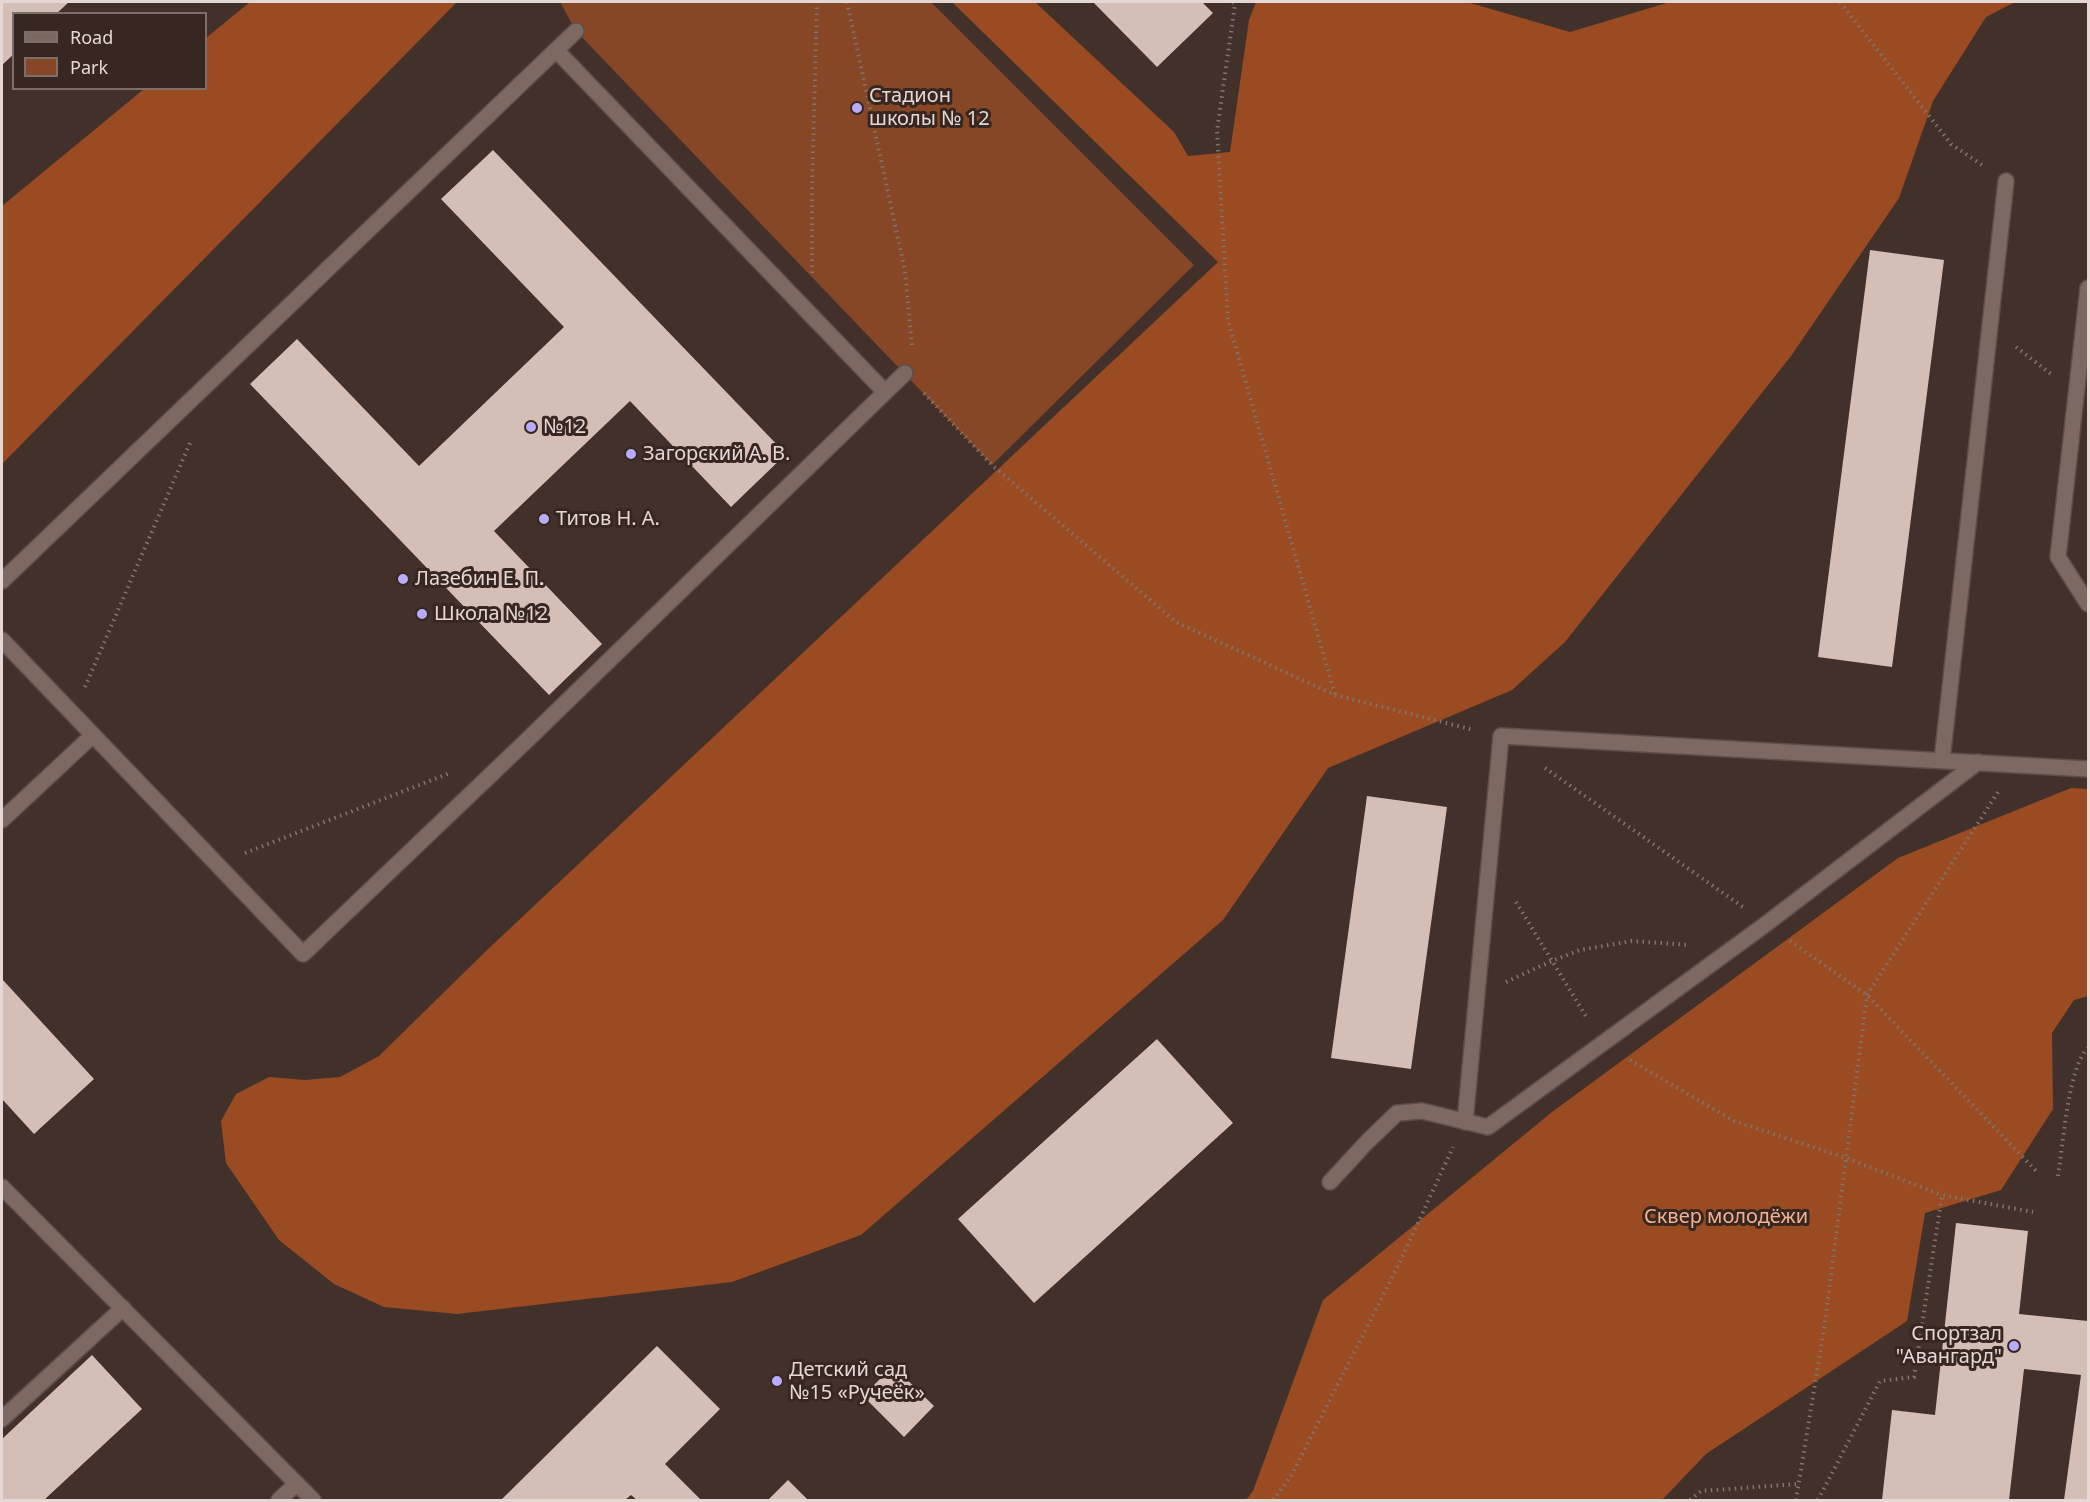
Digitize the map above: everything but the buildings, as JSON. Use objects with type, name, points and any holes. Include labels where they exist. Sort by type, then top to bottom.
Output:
[{"type":"street","points":[[2,581],[576,31]]},
{"type":"street","points":[[556,50],[885,392]]},
{"type":"street","points":[[1942,760],[2006,181]]},
{"type":"street","points":[[2088,288],[2058,557],[2088,604]]},
{"type":"street","points":[[2,640],[303,954],[905,373]]},
{"type":"street","points":[[2,820],[93,735]]},
{"type":"street","points":[[1465,1122],[1501,736],[2088,769]]},
{"type":"street","points":[[1330,1182],[1397,1113],[1422,1111],[1488,1127],[1731,949],[1978,762]]},
{"type":"street","points":[[2,1187],[313,1500]]},
{"type":"street","points":[[2,1419],[123,1308]]},
{"type":"street","points":[[279,1500],[296,1484]]},
{"type":"path","points":[[813,277],[812,189],[818,2]]},
{"type":"path","points":[[848,2],[905,271],[913,351]]},
{"type":"path","points":[[1233,2],[1235,4],[1217,131],[1228,320],[1335,695]]},
{"type":"path","points":[[1840,2],[1951,144],[2006,181]]},
{"type":"path","points":[[1990,327],[2076,394]]},
{"type":"path","points":[[74,714],[194,435]]},
{"type":"path","points":[[992,465],[1176,622],[1335,695],[1501,736]]},
{"type":"path","points":[[1796,1500],[1824,1329],[1868,995],[2016,765]]},
{"type":"path","points":[[217,864],[458,770]]},
{"type":"path","points":[[1514,900],[1602,1043],[1734,1122],[1846,1158],[1942,1195],[2033,1212]]},
{"type":"path","points":[[1476,1002],[1508,981],[1580,950],[1632,941],[1731,949]]},
{"type":"path","points":[[2058,1176],[2074,1075],[2088,1048]]},
{"type":"path","points":[[1273,1500],[1291,1476],[1395,1272],[1465,1122]]},
{"type":"path","points":[[1818,1500],[1880,1381],[1914,1377],[1942,1195]]},
{"type":"path","points":[[1690,1500],[1701,1491],[1798,1484]]},
{"type":"green space","points":[[250,2],[457,2],[2,464],[2,206],[143,90],[207,90],[207,37]]},
{"type":"green space","points":[[560,2],[931,2],[1194,265],[992,465],[576,31]]},
{"type":"green space","points":[[952,2],[1035,2],[1174,132],[1188,156],[1230,152],[1249,20],[1256,2],[1467,2],[1570,32],[1670,2],[2015,2],[1986,17],[1933,101],[1899,198],[1791,356],[1565,642],[1512,690],[1328,768],[1223,920],[861,1235],[732,1282],[457,1314],[384,1307],[334,1284],[279,1240],[226,1163],[221,1121],[236,1094],[269,1077],[305,1080],[340,1077],[379,1056],[485,952],[1218,262]]},
{"type":"green space","name":"Сквер молодёжи","points":[[2071,788],[2088,789],[2088,996],[2074,1000],[2052,1033],[2053,1109],[2001,1190],[1925,1213],[1907,1321],[1706,1454],[1662,1500],[1246,1500],[1253,1491],[1323,1300],[1552,1112],[1898,858]]},
{"type":"place","name":"Стадион школы № 12","points":[[857,108]]},
{"type":"place","name":"№12","points":[[531,427]]},
{"type":"place","name":"Загорский А. В.","points":[[631,454]]},
{"type":"place","name":"Титов Н. А.","points":[[544,519]]},
{"type":"place","name":"Лазебин Е. П.","points":[[403,579]]},
{"type":"place","name":"Школа №12","points":[[422,614]]},
{"type":"place","name":"Спортзал \"Авангард\"","points":[[2014,1346]]},
{"type":"place","name":"Детский сад №15 «Ручеёк»","points":[[777,1381]]}]
